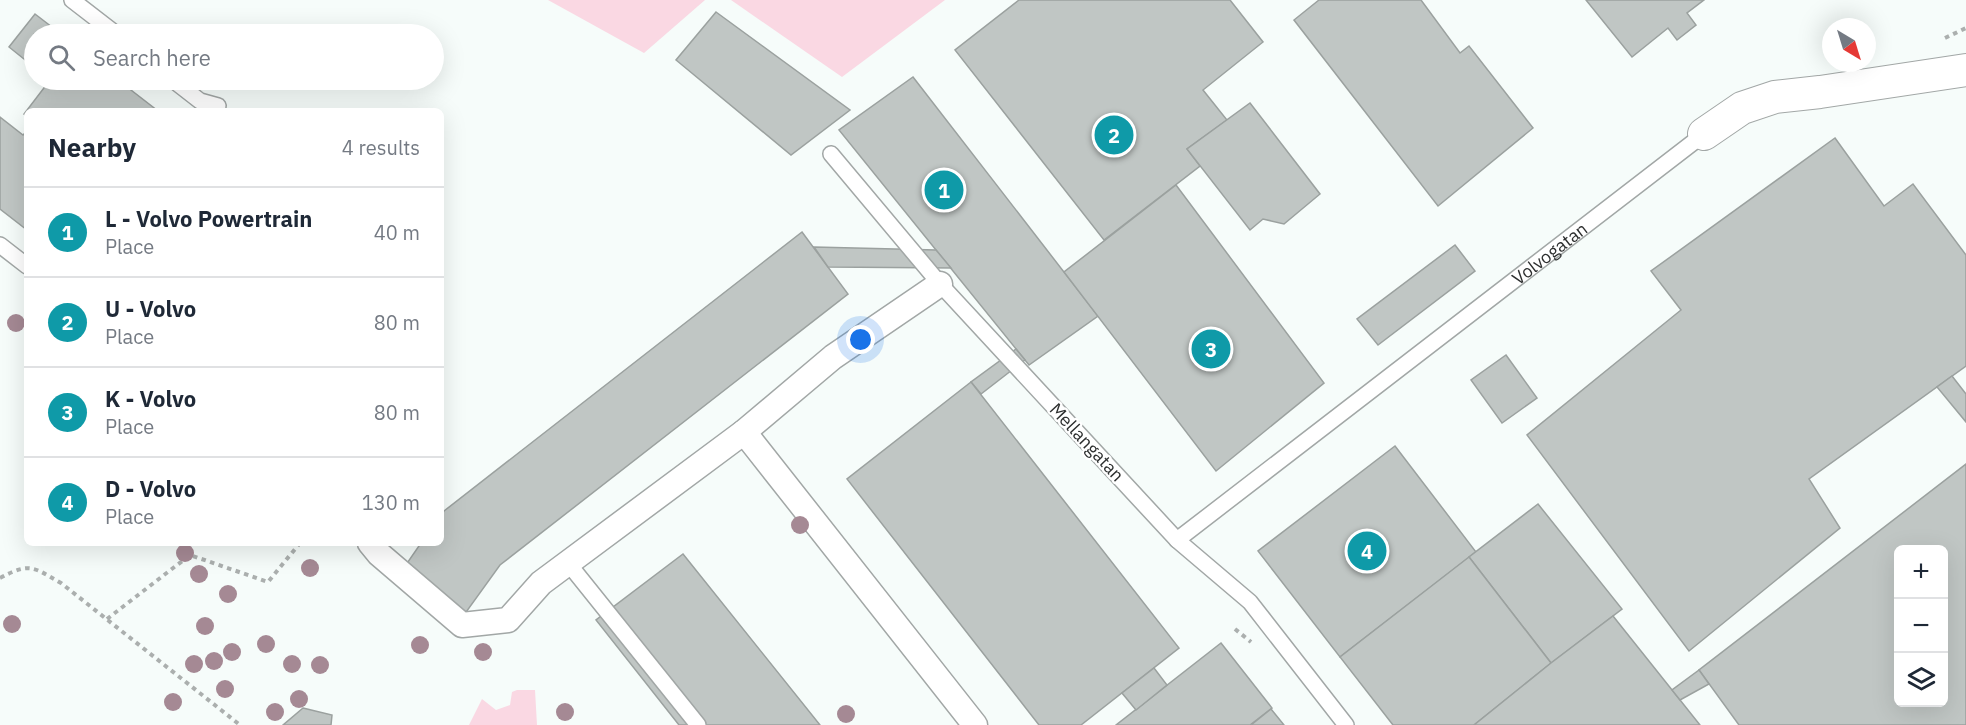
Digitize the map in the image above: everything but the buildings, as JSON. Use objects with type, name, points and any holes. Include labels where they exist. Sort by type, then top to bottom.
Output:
[{"type":"street","name":"Volvogatan","points":[[1704,134],[1742,108],[1775,97],[1966,70]]},
{"type":"street","points":[[373,546],[462,625],[508,620],[541,583],[744,432],[833,357],[940,284]]},
{"type":"street","points":[[744,432],[975,725]]},
{"type":"lane","points":[[72,0],[103,24]]},
{"type":"lane","points":[[186,90],[200,101],[218,105]]},
{"type":"lane","name":"Volvogatan","points":[[1177,540],[1704,134]]},
{"type":"lane","name":"Mellangatan","points":[[831,154],[940,284],[1177,540],[1250,602],[1346,725]]},
{"type":"lane","points":[[0,245],[24,264]]},
{"type":"lane","points":[[568,563],[698,725]]},
{"type":"path","points":[[1945,38],[1966,28]]},
{"type":"path","points":[[107,619],[190,555],[268,582],[298,546]]},
{"type":"path","points":[[0,578],[15,570],[34,567],[61,583],[240,725]]},
{"type":"shaded area","points":[[548,0],[705,0],[644,53]]},
{"type":"shaded area","points":[[731,0],[945,0],[842,77]]},
{"type":"shaded area","points":[[535,690],[537,725],[469,725],[482,699],[496,710],[510,705],[512,692]]},
{"type":"place","name":"U - Volvo","points":[[1114,135]]},
{"type":"place","name":"L - Volvo Powertrain","points":[[944,190]]},
{"type":"place","name":"K - Volvo","points":[[1211,349]]},
{"type":"place","name":"D - Volvo","points":[[1367,551]]}]
